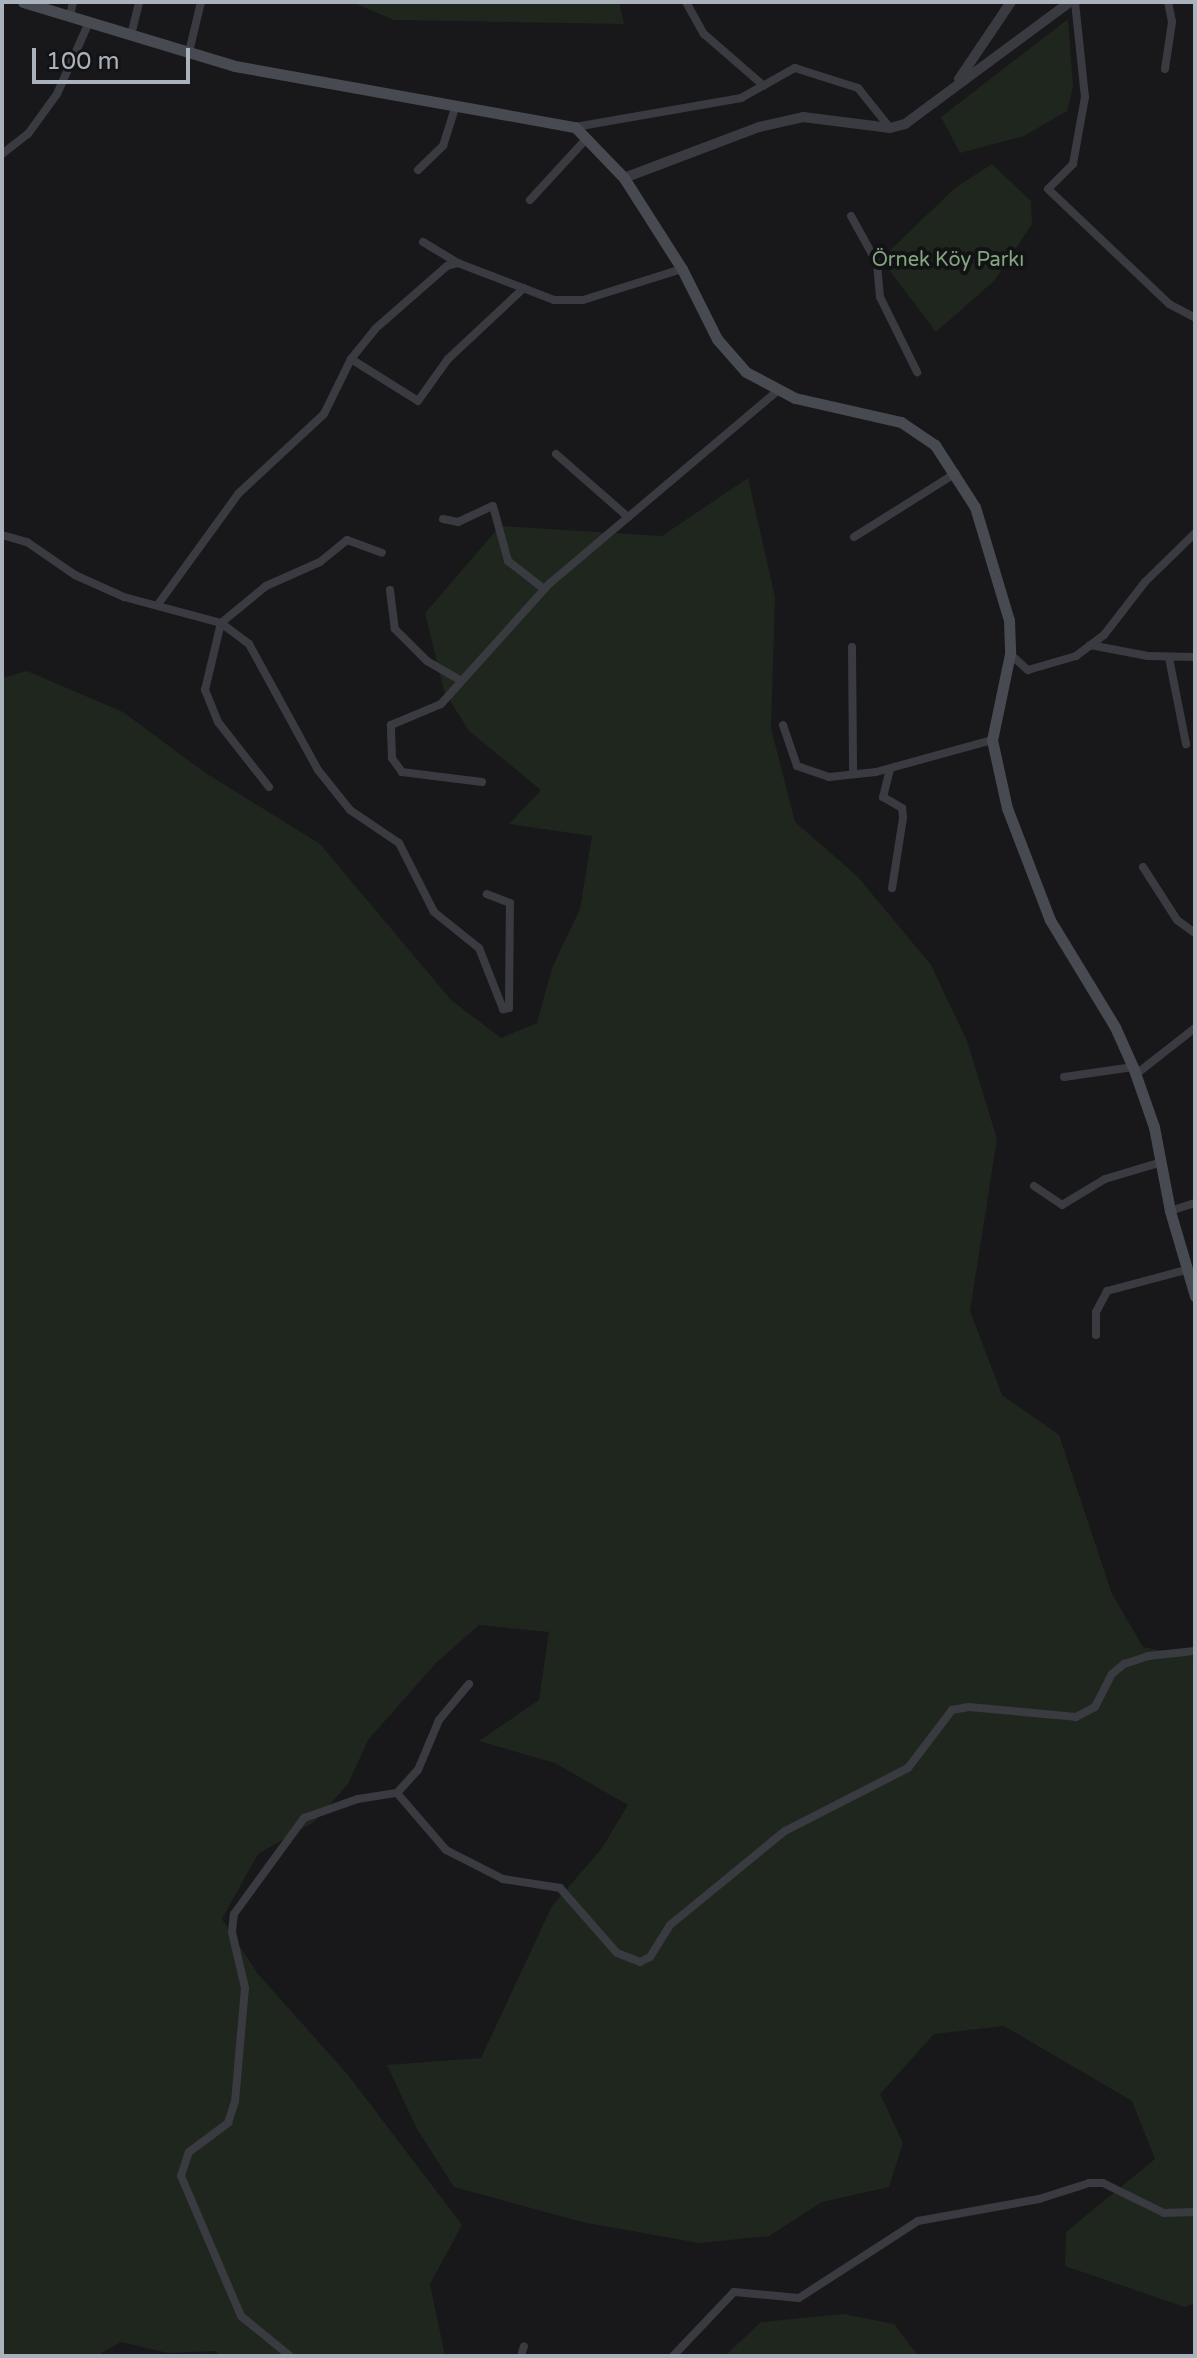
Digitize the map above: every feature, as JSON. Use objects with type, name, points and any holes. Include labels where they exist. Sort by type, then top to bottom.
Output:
[{"type":"main road","points":[[23,2],[279,76],[575,127],[624,178],[682,269],[724,349],[746,372],[777,391],[901,422],[929,439],[956,473],[991,554],[1009,620],[1010,654],[992,740],[1007,808],[1050,920],[1115,1027],[1134,1071],[1162,1162],[1170,1211],[1195,1296]]},
{"type":"street","points":[[70,16],[73,2]]},
{"type":"street","points":[[131,35],[139,2]]},
{"type":"street","points":[[189,52],[201,2]]},
{"type":"street","points":[[686,2],[704,34],[764,86]]},
{"type":"street","points":[[956,85],[1011,2]]},
{"type":"street","points":[[624,178],[759,127],[803,117],[890,128],[905,124],[1061,6],[1073,2],[1085,97],[1073,164],[1048,189],[1169,304],[1195,318]]},
{"type":"street","points":[[1165,69],[1172,22],[1168,2]]},
{"type":"street","points":[[2,154],[28,134],[57,94],[89,22]]},
{"type":"street","points":[[575,127],[741,98],[786,69],[826,74],[858,88],[890,128]]},
{"type":"street","points":[[418,170],[443,146],[456,105]]},
{"type":"street","points":[[530,200],[587,138]]},
{"type":"street","points":[[851,216],[877,263],[880,297],[917,372]]},
{"type":"street","points":[[423,242],[458,263],[554,300],[583,300],[682,269]]},
{"type":"street","points":[[159,603],[239,493],[324,414],[351,359],[375,329],[447,266],[458,263]]},
{"type":"street","points":[[351,359],[418,401],[448,359],[524,288]]},
{"type":"street","points":[[482,782],[414,776],[402,772],[392,758],[391,725],[432,712],[544,589],[777,391]]},
{"type":"street","points":[[556,454],[628,517]]},
{"type":"street","points":[[854,537],[956,473]]},
{"type":"street","points":[[443,519],[458,522],[493,506],[508,561],[544,589]]},
{"type":"street","points":[[1010,654],[1019,665],[1041,670],[1090,645],[1195,533]]},
{"type":"street","points":[[2,535],[27,542],[75,575],[124,597],[159,603],[221,623],[249,644],[318,770],[350,810],[399,843],[434,912],[479,948],[503,1009],[509,1008],[510,903],[487,894]]},
{"type":"street","points":[[269,787],[218,722],[205,690],[221,623],[266,586],[320,562],[347,540],[382,553]]},
{"type":"street","points":[[390,590],[395,629],[427,661],[461,681]]},
{"type":"street","points":[[1090,645],[1169,658],[1195,657]]},
{"type":"street","points":[[852,647],[853,774]]},
{"type":"street","points":[[1169,658],[1186,744]]},
{"type":"street","points":[[783,725],[797,766],[829,777],[890,769],[992,740]]},
{"type":"street","points":[[890,769],[883,797],[902,808],[903,818],[892,888]]},
{"type":"street","points":[[1143,867],[1177,920],[1195,933]]},
{"type":"street","points":[[1064,1077],[1134,1071],[1195,1028]]},
{"type":"street","points":[[1034,1186],[1062,1205],[1105,1179],[1162,1162]]},
{"type":"street","points":[[1170,1211],[1195,1203]]},
{"type":"street","points":[[1096,1335],[1096,1312],[1107,1291],[1186,1270]]},
{"type":"street","points":[[397,1793],[446,1850],[503,1879],[560,1888],[617,1953],[640,1962],[650,1957],[670,1925],[785,1831],[908,1768],[952,1710],[969,1707],[1076,1717],[1095,1707],[1112,1674],[1124,1664],[1195,1651]]},
{"type":"street","points":[[290,2356],[249,2326],[235,2305],[218,2253],[182,2184],[181,2167],[195,2146],[228,2123],[235,2102],[245,1988],[232,1932],[238,1907],[304,1818],[358,1799],[397,1793],[418,1770],[439,1720],[469,1684]]},
{"type":"street","points":[[673,2356],[734,2292],[799,2298],[918,2221],[1039,2199],[1089,2183],[1103,2183],[1164,2213],[1195,2212]]},
{"type":"street","points":[[521,2356],[524,2346]]},
{"type":"green space","points":[[352,2],[619,2],[624,24],[394,20]]},
{"type":"green space","points":[[1068,19],[1073,87],[1067,111],[1024,136],[960,153],[941,117]]},
{"type":"green space","name":"Örnek Köy Parkı","points":[[992,164],[1031,201],[1032,224],[994,281],[936,332],[881,259],[955,188]]},
{"type":"green space","points":[[748,478],[775,597],[771,728],[795,822],[857,876],[931,965],[967,1041],[997,1139],[970,1311],[1002,1395],[1059,1435],[1112,1594],[1143,1647],[1195,1657],[1195,2303],[1185,2307],[1065,2266],[1066,2232],[1155,2159],[1132,2101],[1004,2026],[934,2034],[880,2094],[903,2143],[889,2187],[822,2202],[769,2236],[699,2243],[582,2222],[454,2187],[417,2129],[387,2065],[481,2058],[552,1906],[602,1848],[628,1805],[555,1763],[479,1741],[539,1700],[549,1632],[479,1625],[436,1663],[368,1740],[348,1784],[314,1822],[258,1854],[222,1919],[258,1974],[348,2075],[462,2225],[430,2284],[445,2356],[222,2356],[214,2351],[168,2353],[121,2342],[96,2356],[2,2356],[2,678],[27,671],[123,712],[204,772],[320,844],[451,1000],[501,1038],[537,1023],[552,968],[580,909],[592,836],[509,824],[541,790],[469,731],[444,691],[425,613],[500,526],[662,536]]},
{"type":"green space","points":[[843,2314],[894,2324],[918,2356],[725,2356],[761,2322]]}]
